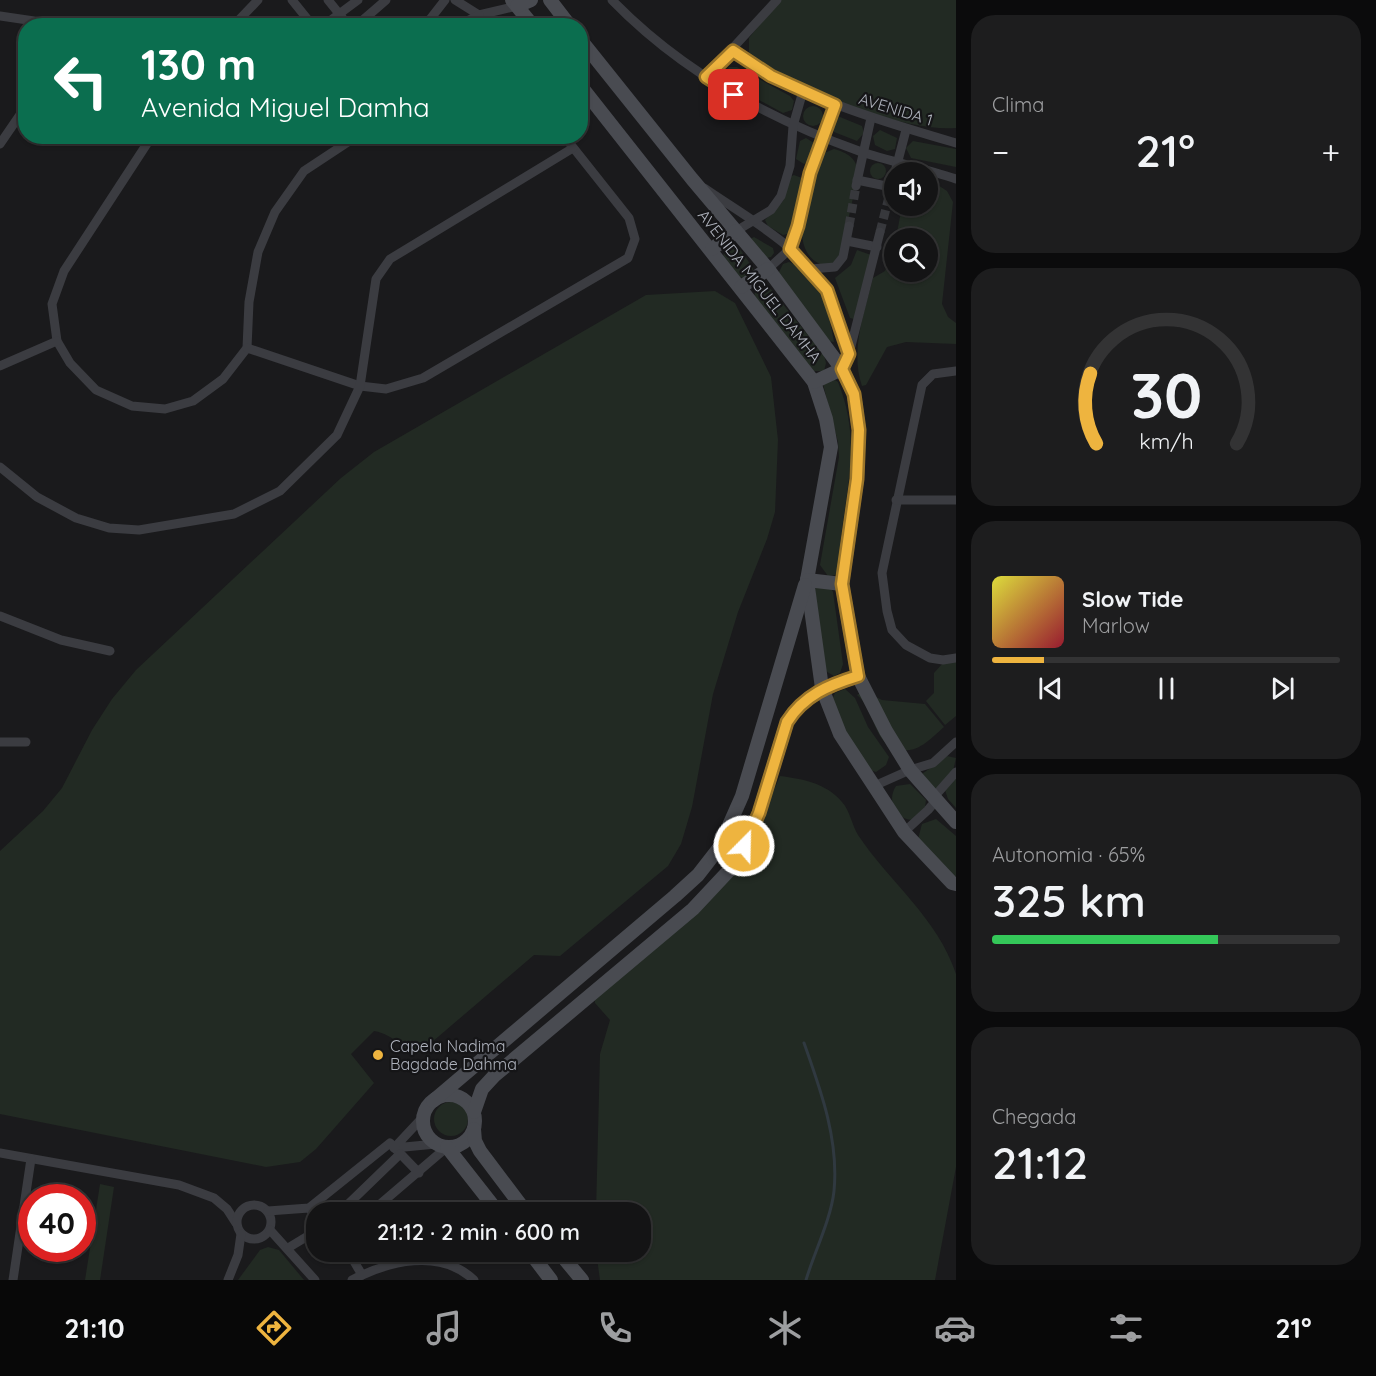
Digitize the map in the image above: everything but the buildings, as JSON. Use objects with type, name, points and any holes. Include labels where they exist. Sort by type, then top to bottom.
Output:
[{"type":"street","points":[[241,18],[258,0]]},
{"type":"street","points":[[292,0],[307,18]]},
{"type":"street","points":[[328,0],[343,18]]},
{"type":"street","points":[[334,18],[358,0]]},
{"type":"street","points":[[365,18],[386,0]]},
{"type":"street","points":[[436,18],[445,0]]},
{"type":"street","points":[[455,0],[479,15]]},
{"type":"street","points":[[473,18],[515,3],[531,0]]},
{"type":"street","points":[[550,0],[564,18]]},
{"type":"street","points":[[612,0],[643,32],[748,104],[793,126],[862,152],[956,179]]},
{"type":"street","points":[[706,77],[733,51],[777,0]]},
{"type":"street","points":[[515,3],[527,18]]},
{"type":"street","points":[[0,16],[18,19]]},
{"type":"street","name":"AVENIDA MIGUEL DAMHA","points":[[588,49],[692,179],[768,269],[842,369],[854,394],[859,430],[857,479],[842,584],[858,676],[886,731],[910,770],[956,822]]},
{"type":"street","name":"AVENIDA 1","points":[[733,51],[771,76],[835,105],[956,143]]},
{"type":"street","points":[[712,249],[771,210],[782,196],[790,166],[793,126],[803,91]]},
{"type":"street","name":"AVENIDA MIGUEL DAMHA","points":[[588,95],[814,381],[826,418],[831,447],[807,580],[822,688],[840,734],[904,832],[955,886]]},
{"type":"street","points":[[741,287],[768,269],[790,249],[798,226],[810,173],[835,105]]},
{"type":"street","points":[[0,144],[18,118]]},
{"type":"street","points":[[871,118],[857,183],[884,189]]},
{"type":"street","points":[[898,161],[906,129]]},
{"type":"street","points":[[147,144],[64,271],[52,304],[57,341],[69,363],[96,390],[132,405],[165,409],[193,401],[223,379],[247,348],[249,302],[258,252],[275,212],[304,171],[345,144]]},
{"type":"street","points":[[247,348],[360,386],[386,389],[423,378],[628,258],[635,239],[629,218],[570,144]]},
{"type":"street","points":[[0,466],[37,497],[76,518],[109,528],[139,530],[234,514],[280,491],[337,435],[360,386],[376,279],[390,259],[573,148]]},
{"type":"street","points":[[790,166],[810,173]]},
{"type":"street","points":[[692,179],[790,249],[811,269],[827,290],[849,354]]},
{"type":"street","points":[[811,269],[836,267],[843,257],[849,226]]},
{"type":"street","points":[[814,381],[842,369],[849,354],[880,232]]},
{"type":"street","points":[[847,241],[877,247]]},
{"type":"street","points":[[0,366],[57,341]]},
{"type":"street","points":[[956,371],[933,374],[922,385],[882,573],[892,630],[906,645],[930,658],[943,660],[956,658]]},
{"type":"street","points":[[896,500],[956,500]]},
{"type":"street","points":[[350,1202],[398,1151],[432,1101],[698,875],[719,848],[742,796],[807,580],[842,584]]},
{"type":"street","points":[[0,616],[61,640],[110,651]]},
{"type":"street","points":[[518,1202],[475,1141],[474,1112],[482,1089],[494,1076],[693,909],[737,862],[759,813],[787,722],[794,710],[822,688],[858,676]]},
{"type":"street","points":[[0,742],[26,742]]},
{"type":"street","points":[[874,786],[910,770],[933,763],[955,745]]},
{"type":"street","points":[[904,832],[928,810],[933,804],[934,796],[956,772]]},
{"type":"street","points":[[432,1101],[440,1097],[456,1096],[470,1105],[474,1112]]},
{"type":"street","points":[[423,1117],[424,1129],[441,1145],[489,1202]]},
{"type":"street","points":[[398,1151],[464,1143],[474,1130]]},
{"type":"street","points":[[316,1202],[390,1143],[419,1173]]},
{"type":"street","points":[[383,1202],[419,1173],[441,1145]]},
{"type":"street","points":[[0,1153],[179,1185],[214,1198],[227,1209],[237,1223],[241,1234],[238,1255],[228,1280]]},
{"type":"street","points":[[13,1280],[31,1159]]},
{"type":"street","points":[[237,1223],[239,1212],[248,1206],[259,1205],[268,1211],[272,1220],[270,1230],[257,1239],[241,1234]]},
{"type":"street","points":[[268,1211],[306,1208]]},
{"type":"street","points":[[270,1230],[315,1280]]},
{"type":"street","points":[[288,1248],[306,1237]]},
{"type":"street","points":[[352,1280],[408,1260],[439,1262],[474,1280]]},
{"type":"street","points":[[354,1262],[362,1275]]},
{"type":"street","points":[[537,1262],[551,1280]]},
{"type":"street","points":[[567,1262],[582,1280]]},
{"type":"shaded area","points":[[779,0],[956,0],[956,128],[917,125],[850,106],[792,83],[749,56],[749,38]]},
{"type":"shaded area","points":[[729,67],[737,67],[790,96],[794,101],[792,110],[783,113],[726,82],[724,77]]},
{"type":"shaded area","points":[[813,106],[820,109],[823,116],[820,123],[813,126],[806,123],[803,116],[806,109]]},
{"type":"shaded area","points":[[840,117],[862,126],[864,133],[857,141],[834,132],[832,126],[834,120]]},
{"type":"shaded area","points":[[880,130],[897,138],[895,149],[887,151],[875,145],[873,136]]},
{"type":"shaded area","points":[[806,138],[814,143],[809,161],[804,164],[796,159],[800,141]]},
{"type":"shaded area","points":[[913,141],[956,149],[956,167],[911,158],[906,148]]},
{"type":"shaded area","points":[[834,149],[851,157],[858,169],[858,175],[840,257],[833,264],[820,264],[810,256],[804,244],[803,215],[817,156]]},
{"type":"shaded area","points":[[875,163],[884,165],[884,177],[875,179],[870,174],[870,168]]},
{"type":"shaded area","points":[[794,175],[802,178],[803,182],[792,233],[783,235],[768,226],[765,220],[783,201],[790,177]]},
{"type":"shaded area","points":[[938,185],[947,191],[953,202],[942,304],[948,317],[956,323],[956,344],[906,342],[887,347],[866,385],[862,386],[857,359],[858,346],[862,318],[873,278],[884,272],[884,282],[938,282],[938,228],[898,228],[900,216],[938,216]]},
{"type":"shaded area","points":[[754,237],[773,248],[774,253],[771,257],[766,258],[750,239]]},
{"type":"shaded area","points":[[730,244],[737,245],[753,268],[752,273],[744,278],[739,277],[723,257],[725,248]]},
{"type":"shaded area","points":[[857,250],[871,255],[854,319],[850,318],[835,278],[851,265]]},
{"type":"shaded area","points":[[789,262],[800,267],[816,284],[826,307],[834,342],[828,341],[778,274],[783,264]]},
{"type":"shaded area","points":[[762,283],[769,287],[824,355],[826,363],[824,371],[814,371],[754,298],[756,286]]},
{"type":"shaded area","points":[[715,291],[735,303],[771,377],[778,440],[775,512],[767,539],[738,612],[713,694],[692,807],[681,844],[668,866],[560,956],[534,955],[418,1054],[388,1036],[374,1031],[351,1054],[374,1083],[316,1149],[300,1162],[266,1167],[0,1114],[0,851],[43,811],[62,788],[92,730],[112,699],[136,670],[341,478],[374,452],[646,295]]},
{"type":"shaded area","points":[[833,379],[838,382],[846,407],[851,454],[839,569],[835,575],[828,576],[820,565],[839,457],[838,442],[823,384]]},
{"type":"shaded area","points":[[817,586],[830,586],[833,592],[843,664],[840,673],[834,676],[824,670],[815,589]]},
{"type":"shaded area","points":[[956,658],[956,716],[945,725],[926,701],[934,693],[934,673],[943,663]]},
{"type":"shaded area","points":[[845,689],[855,698],[868,727],[889,757],[886,765],[876,772],[865,769],[831,702],[835,693]]},
{"type":"shaded area","points":[[864,691],[882,700],[925,704],[944,727],[916,748],[896,749],[882,739],[868,709],[857,695]]},
{"type":"shaded area","points":[[947,756],[956,758],[953,771],[939,788],[932,788],[922,774]]},
{"type":"shaded area","points":[[956,775],[956,808],[948,799],[945,790]]},
{"type":"shaded area","points":[[780,776],[821,786],[842,802],[858,835],[925,918],[948,954],[956,974],[956,1167],[935,1280],[600,1280],[598,1262],[651,1262],[651,1202],[596,1202],[600,1054],[610,1020],[595,1003],[594,994],[686,921],[739,870]]},
{"type":"shaded area","points":[[910,784],[926,800],[925,807],[915,820],[898,814],[892,798],[896,786]]},
{"type":"shaded area","points":[[936,819],[956,836],[956,876],[952,876],[918,839],[922,824]]},
{"type":"shaded area","points":[[451,1102],[463,1107],[468,1119],[463,1131],[451,1136],[439,1131],[434,1119],[439,1107]]},
{"type":"shaded area","points":[[100,1184],[114,1187],[100,1280],[85,1280],[88,1262],[96,1262],[96,1210]]},
{"type":"shaded area","points":[[268,1247],[279,1250],[304,1280],[238,1280],[260,1250]]},
{"type":"waterway","points":[[804,1043],[827,1116],[835,1172],[832,1202],[806,1280]]},
{"type":"tunnel","points":[[849,226],[856,186]]},
{"type":"tunnel","points":[[880,232],[884,216]]},
{"type":"place","name":"Capela Nadima Bagdade Dahma","points":[[378,1055]]},
{"type":"route","points":[[734,95],[706,77],[733,51],[771,76],[835,105],[810,173],[798,226],[790,249],[811,269],[827,290],[849,354],[842,369],[854,394],[859,430],[857,479],[842,584],[858,676],[822,688],[794,710],[787,722],[759,813],[744,846]]}]
